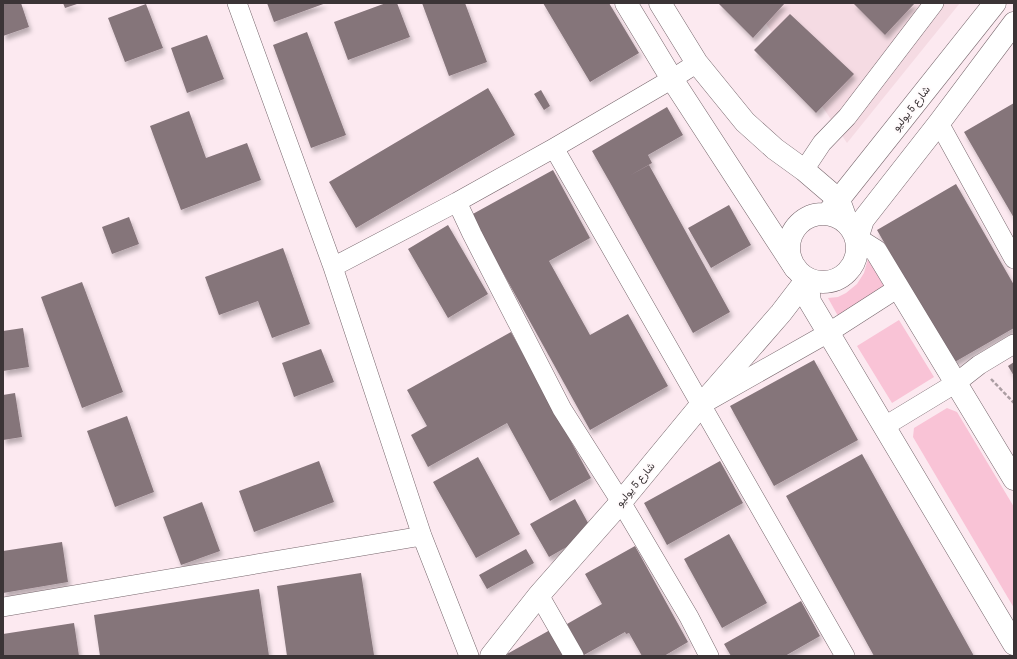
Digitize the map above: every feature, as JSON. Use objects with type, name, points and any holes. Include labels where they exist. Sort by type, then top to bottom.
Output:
[{"type":"street","points":[[237,3],[333,267],[422,536],[469,656]]},
{"type":"street","points":[[626,3],[672,79],[801,274],[810,302],[1014,644]]},
{"type":"street","points":[[660,3],[696,64],[745,122],[775,149],[804,170],[843,219],[876,251],[1014,479]]},
{"type":"street","points":[[804,170],[822,143],[848,117],[934,3]]},
{"type":"street","name":"شارع 5 يوليو","points":[[843,219],[995,3]]},
{"type":"street","points":[[843,219],[858,251],[855,262],[849,271],[840,278],[829,282],[818,282],[801,274],[790,258],[788,246],[791,235],[797,225],[806,218],[817,214],[843,219],[863,220],[939,123],[1014,23]]},
{"type":"street","points":[[333,267],[457,202],[554,148],[696,64]]},
{"type":"street","points":[[939,123],[1014,259]]},
{"type":"street","points":[[554,148],[845,656]]},
{"type":"street","points":[[457,202],[562,409],[621,502],[689,617],[709,656]]},
{"type":"street","name":"شارع 5 يوليو","points":[[491,656],[539,595],[621,502],[701,405],[781,313],[801,274]]},
{"type":"street","points":[[701,405],[828,333],[898,288]]},
{"type":"street","points":[[884,426],[956,383],[979,365],[1014,344]]},
{"type":"street","points":[[3,607],[422,536]]},
{"type":"street","points":[[539,595],[574,656]]},
{"type":"path","points":[[979,365],[1014,403]]},
{"type":"shaded area","points":[[752,3],[960,3],[847,143]]},
{"type":"shaded area","points":[[868,259],[884,286],[838,316],[828,298],[838,297],[846,293],[857,284],[864,273]]},
{"type":"shaded area","points":[[899,320],[934,377],[892,403],[857,346]]},
{"type":"shaded area","points":[[947,408],[957,412],[1014,507],[1014,608],[913,437],[914,428]]},
{"type":"building","points":[[3,3],[21,3],[29,27],[3,36]]},
{"type":"building","points":[[63,3],[80,3],[65,8]]},
{"type":"building","points":[[267,3],[326,3],[274,22]]},
{"type":"building","points":[[386,3],[397,3],[410,37],[348,60],[334,22]]},
{"type":"building","points":[[422,3],[465,3],[487,62],[449,76]]},
{"type":"building","points":[[543,3],[609,3],[639,53],[590,82]]},
{"type":"building","points":[[718,3],[785,3],[753,38]]},
{"type":"building","points":[[853,3],[915,3],[885,35]]},
{"type":"building","points":[[146,4],[163,48],[125,62],[108,18]]},
{"type":"building","points":[[790,14],[854,74],[816,113],[754,50]]},
{"type":"building","points":[[307,32],[346,135],[311,148],[273,45]]},
{"type":"building","points":[[207,35],[224,79],[187,93],[171,48]]},
{"type":"building","points":[[488,88],[515,135],[356,228],[329,182]]},
{"type":"building","points":[[541,90],[550,106],[544,110],[534,94]]},
{"type":"building","points":[[1014,103],[1014,218],[964,132]]},
{"type":"building","points":[[667,107],[683,135],[648,155],[652,163],[629,176],[649,165],[730,312],[693,333],[592,151]]},
{"type":"building","points":[[189,111],[206,158],[247,143],[261,180],[181,210],[150,126]]},
{"type":"building","points":[[553,170],[590,238],[549,261],[590,335],[628,314],[668,386],[590,430],[471,215]]},
{"type":"building","points":[[956,184],[1014,285],[1014,328],[953,363],[877,230]]},
{"type":"building","points":[[729,205],[751,245],[711,268],[688,228]]},
{"type":"building","points":[[129,217],[139,244],[112,254],[102,227]]},
{"type":"building","points":[[448,225],[488,294],[448,318],[408,249]]},
{"type":"building","points":[[283,248],[310,324],[272,338],[258,301],[219,315],[205,277]]},
{"type":"building","points":[[82,282],[123,392],[82,408],[41,297]]},
{"type":"building","points":[[23,328],[29,367],[3,371],[3,331]]},
{"type":"building","points":[[511,332],[591,478],[550,501],[507,423],[428,467],[411,435],[427,426],[407,390]]},
{"type":"building","points":[[321,349],[334,382],[294,397],[282,363]]},
{"type":"building","points":[[814,360],[858,440],[774,486],[730,406]]},
{"type":"building","points":[[1014,362],[1014,376],[1008,366]]},
{"type":"building","points":[[15,393],[22,437],[3,440],[3,395]]},
{"type":"building","points":[[127,416],[154,492],[115,507],[87,431]]},
{"type":"building","points":[[862,454],[974,656],[874,656],[786,496]]},
{"type":"building","points":[[478,457],[520,534],[476,558],[433,482]]},
{"type":"building","points":[[319,461],[334,502],[254,532],[239,491]]},
{"type":"building","points":[[720,461],[743,503],[667,545],[644,503]]},
{"type":"building","points":[[575,499],[593,532],[549,557],[530,524]]},
{"type":"building","points":[[202,502],[220,551],[181,565],[163,517]]},
{"type":"building","points":[[729,534],[767,603],[722,628],[684,559]]},
{"type":"building","points":[[62,542],[68,582],[3,593],[3,551]]},
{"type":"building","points":[[635,546],[688,642],[664,656],[642,656],[629,633],[626,634],[625,632],[584,655],[567,624],[602,604],[585,574]]},
{"type":"building","points":[[526,549],[534,563],[487,589],[479,575]]},
{"type":"building","points":[[361,573],[374,655],[287,656],[277,586]]},
{"type":"building","points":[[259,589],[269,656],[100,656],[94,615]]},
{"type":"building","points":[[801,601],[820,636],[785,656],[731,656],[724,644]]},
{"type":"building","points":[[74,623],[79,656],[3,656],[3,634]]},
{"type":"building","points":[[550,630],[564,656],[508,656],[507,654]]}]
